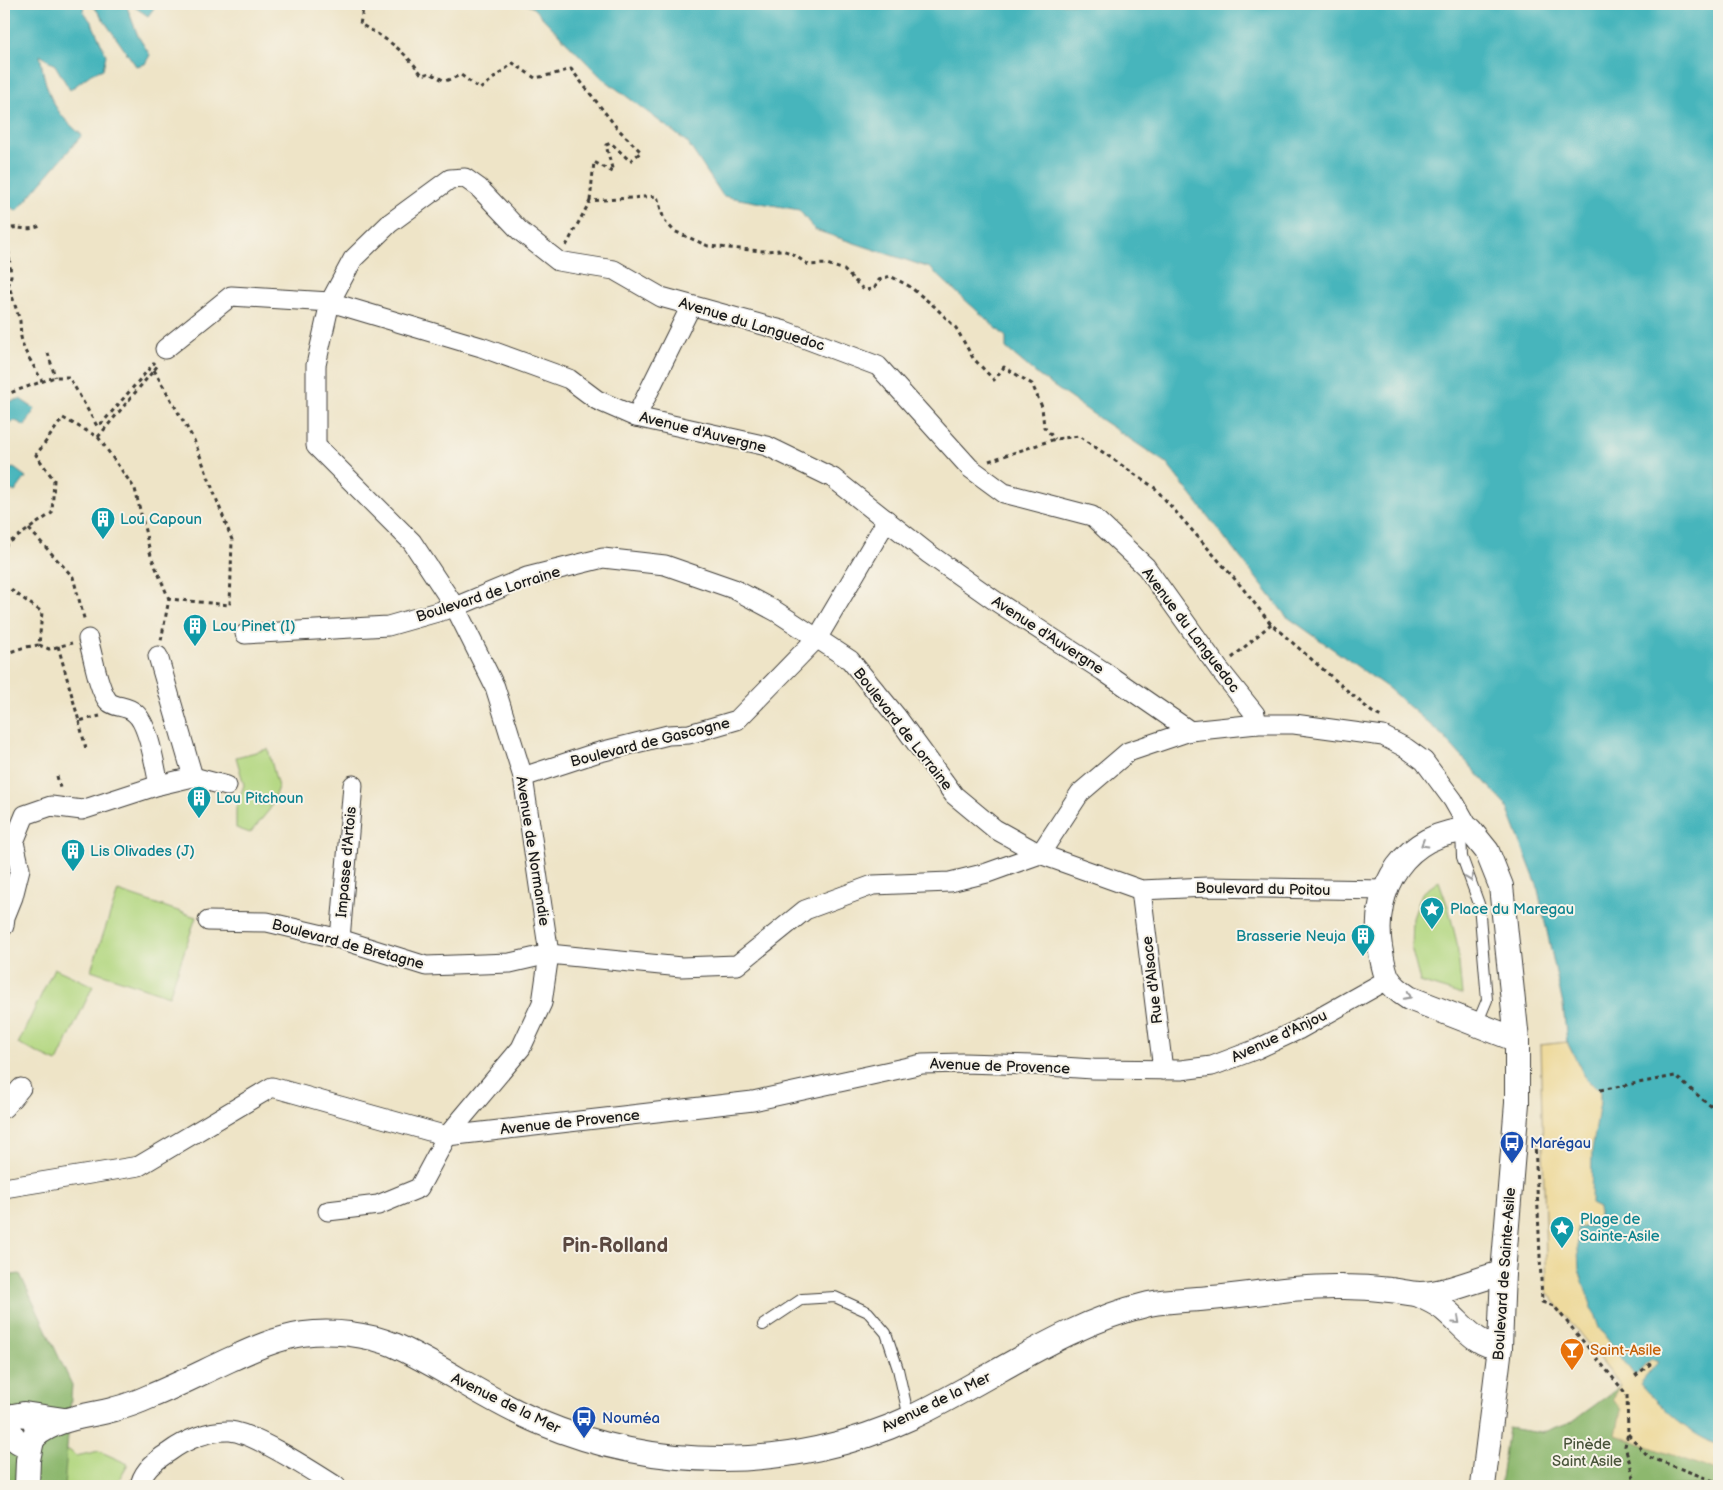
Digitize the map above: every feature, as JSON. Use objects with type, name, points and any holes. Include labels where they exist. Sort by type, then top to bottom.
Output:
[{"type":"street","name":"Avenue du Languedoc","points":[[330,302],[353,259],[390,223],[450,179],[465,178],[479,188],[520,231],[558,261],[614,270],[661,297],[785,332],[878,366],[970,468],[1004,493],[1092,516],[1146,568],[1219,670],[1255,714],[1257,724]]},
{"type":"street","name":"Avenue d'Auvergne","points":[[165,349],[231,296],[330,302],[481,347],[569,379],[597,400],[636,417],[767,446],[833,478],[929,554],[994,600],[1103,671],[1190,731]]},
{"type":"street","name":"Avenue de Normandie","points":[[328,1211],[378,1205],[419,1188],[447,1136],[521,1048],[542,1002],[549,954],[523,777],[494,687],[455,607],[412,542],[316,446],[316,365],[330,302]]},
{"type":"street","points":[[636,417],[691,306]]},
{"type":"street","name":"Boulevard de Gascogne","points":[[523,777],[596,753],[668,735],[689,734],[737,720],[818,637],[886,520]]},
{"type":"street","name":"Boulevard de Lorraine","points":[[245,634],[388,626],[455,607],[527,577],[603,558],[665,565],[734,589],[818,637],[850,660],[897,716],[954,795],[995,829],[1040,854]]},
{"type":"street","points":[[88,639],[103,693],[109,703],[128,707],[142,721],[152,751],[159,785]]},
{"type":"street","points":[[158,656],[193,777]]},
{"type":"street","points":[[1141,890],[1040,854],[1080,793],[1128,752],[1190,731],[1257,724],[1294,724],[1383,736],[1406,748],[1424,761],[1453,800],[1466,830],[1442,835],[1424,844],[1406,856],[1396,868],[1385,890],[1378,923],[1382,958],[1387,980],[1396,990],[1409,998],[1517,1040]]},
{"type":"street","points":[[4,920],[13,897],[20,869],[14,842],[25,815],[51,806],[82,810],[159,785],[193,777],[228,786]]},
{"type":"street","name":"Impasse d'Artois","points":[[340,940],[353,785]]},
{"type":"street","name":"Boulevard de Sainte-Asile","points":[[1466,830],[1487,851],[1501,886],[1517,1040],[1517,1103],[1503,1273],[1500,1348],[1483,1486]]},
{"type":"street","name":"Boulevard de Bretagne","points":[[208,921],[267,922],[340,940],[426,966],[510,963],[549,954],[681,967],[737,965],[804,910],[822,903],[873,885],[950,882],[987,873],[1040,854]]},
{"type":"street","name":"Boulevard du Poitou","points":[[1141,890],[1207,887],[1385,890]]},
{"type":"street","name":"Rue d'Alsace","points":[[1141,890],[1163,1070]]},
{"type":"street","name":"Avenue d'Anjou","points":[[1163,1070],[1212,1066],[1257,1049],[1298,1030],[1387,980]]},
{"type":"street","name":"Avenue de Provence","points":[[4,1188],[139,1166],[272,1086],[447,1136],[753,1101],[922,1064],[963,1063],[1032,1065],[1093,1070],[1163,1070]]},
{"type":"street","points":[[4,1108],[21,1088]]},
{"type":"street","name":"Avenue de la Mer","points":[[18,1428],[116,1409],[149,1397],[273,1341],[303,1334],[333,1333],[366,1336],[393,1345],[537,1422],[574,1435],[626,1448],[676,1457],[724,1459],[778,1455],[829,1446],[865,1436],[910,1418],[1037,1350],[1102,1318],[1152,1304],[1286,1290],[1342,1287],[1384,1289],[1417,1294],[1450,1289],[1503,1273]]},
{"type":"street","name":"Avenue de la Mer","points":[[1417,1294],[1443,1308],[1478,1341],[1500,1348]]},
{"type":"street","points":[[18,1428],[26,1480]]},
{"type":"street","points":[[140,1486],[141,1480],[154,1462],[176,1446],[205,1434],[230,1431],[249,1436],[336,1486]]},
{"type":"lane","points":[[1466,830],[1462,858],[1479,904],[1486,1000],[1477,1024]]},
{"type":"lane","points":[[763,1325],[802,1299],[834,1297],[868,1312],[886,1333],[898,1369],[910,1418]]},
{"type":"path","points":[[362,4],[363,10],[360,24],[390,41],[411,60],[422,75],[430,73],[445,81],[461,75],[480,89],[513,63],[535,78],[570,69],[617,128],[641,152],[630,161],[611,143],[606,145],[613,172],[594,162],[590,201],[558,261]]},
{"type":"path","points":[[590,201],[657,196],[664,220],[674,232],[708,246],[791,252],[808,265],[827,264],[844,270],[864,290],[874,289],[879,280],[890,276],[903,283],[934,306],[956,328],[973,358],[994,380],[1004,367],[1032,384],[1042,407],[1044,427],[1055,439]]},
{"type":"path","points":[[4,230],[12,227],[30,230],[40,226]]},
{"type":"path","points":[[4,244],[9,254],[11,276],[8,284],[20,321],[24,349],[42,381]]},
{"type":"path","points":[[4,395],[55,376],[69,377],[97,426],[103,422],[165,349]]},
{"type":"path","points":[[98,437],[162,361],[165,349]]},
{"type":"path","points":[[48,353],[55,376]]},
{"type":"path","points":[[154,370],[194,440],[232,540],[230,605],[169,599]]},
{"type":"path","points":[[4,546],[52,513],[54,480],[36,455],[63,418],[98,437],[135,489],[151,556],[169,599],[158,656]]},
{"type":"path","points":[[970,468],[1055,439],[1079,436],[1155,488],[1240,585],[1271,624],[1372,712],[1388,720]]},
{"type":"path","points":[[29,529],[73,577],[88,639]]},
{"type":"path","points":[[4,585],[42,612],[39,645]]},
{"type":"path","points":[[1219,670],[1271,624]]},
{"type":"path","points":[[4,654],[25,647],[39,645],[49,648],[60,646],[86,748]]},
{"type":"path","points":[[79,721],[98,717]]},
{"type":"path","points":[[54,789],[60,788],[57,776]]},
{"type":"path","points":[[1600,1090],[1675,1076],[1719,1113]]},
{"type":"path","points":[[1535,1140],[1542,1302],[1554,1306],[1627,1394],[1628,1434],[1624,1446],[1635,1486]]},
{"type":"path","points":[[1635,1376],[1653,1362]]},
{"type":"path","points":[[1628,1434],[1649,1457],[1719,1483]]},
{"type":"green space","points":[[268,749],[278,787],[270,809],[250,833],[236,828],[236,807],[244,785],[236,757]]},
{"type":"green space","points":[[1439,881],[1449,910],[1457,943],[1462,995],[1420,982],[1412,951],[1413,918],[1422,893]]},
{"type":"green space","points":[[118,891],[196,917],[169,996],[91,970]]},
{"type":"green space","points":[[54,968],[93,986],[57,1062],[18,1044]]},
{"type":"green space","points":[[20,1274],[72,1385],[64,1486],[4,1486],[4,1276]]},
{"type":"green space","name":"Pinède Saint Asile","points":[[1621,1386],[1685,1458],[1719,1472],[1719,1486],[1500,1486],[1508,1428],[1541,1433],[1573,1421]]},
{"type":"green space","points":[[69,1450],[76,1456],[99,1451],[128,1464],[115,1486],[64,1486],[50,1458]]},
{"type":"sand","name":"Plage de Sainte-Asile","points":[[1567,1042],[1587,1081],[1600,1090],[1599,1226],[1578,1228],[1635,1376],[1651,1359],[1658,1362],[1708,1441],[1719,1445],[1719,1472],[1616,1435],[1621,1410],[1613,1398],[1621,1386],[1547,1292],[1540,1045]]},
{"type":"water","points":[[4,4],[84,4],[83,11],[92,23],[106,55],[103,69],[91,74],[70,90],[55,65],[40,55],[45,80],[52,100],[64,118],[82,135],[17,211],[4,203]]},
{"type":"water","points":[[89,4],[157,4],[148,16],[133,6],[127,7],[138,36],[150,55],[145,64],[136,66],[95,8]]},
{"type":"water","points":[[525,4],[1719,4],[1719,1445],[1686,1427],[1666,1411],[1640,1384],[1658,1362],[1651,1359],[1635,1376],[1599,1328],[1579,1270],[1577,1228],[1599,1225],[1599,1208],[1591,1204],[1592,1150],[1600,1102],[1600,1090],[1587,1081],[1567,1042],[1563,1005],[1537,885],[1506,805],[1443,736],[1388,688],[1286,616],[1166,463],[1039,376],[1006,348],[1006,337],[930,268],[815,230],[799,210],[723,196],[687,142],[601,77],[532,7]]},
{"type":"water","points":[[20,399],[35,409],[25,426],[16,421],[4,423],[4,403]]},
{"type":"water","points":[[14,468],[26,477],[15,492],[11,490],[4,491],[4,470]]},
{"type":"place","name":"Lou Capoun","points":[[103,540]]},
{"type":"place","name":"Lou Pinet (I)","points":[[195,647]]},
{"type":"place","name":"Lou Pitchoun","points":[[199,819]]},
{"type":"place","name":"Lis Olivades (J)","points":[[73,872]]},
{"type":"place","name":"Place du Maregau","points":[[1432,930]]},
{"type":"place","name":"Brasserie Neuja","points":[[1363,957]]},
{"type":"place","name":"Marégau","points":[[1512,1164]]},
{"type":"place","name":"Plage de Sainte-Asile","points":[[1562,1249]]},
{"type":"place","name":"Saint-Asile","points":[[1572,1371]]},
{"type":"place","name":"Nouméa","points":[[584,1439]]},
{"type":"district","name":"Pin-Rolland","points":[[615,1245]]}]
